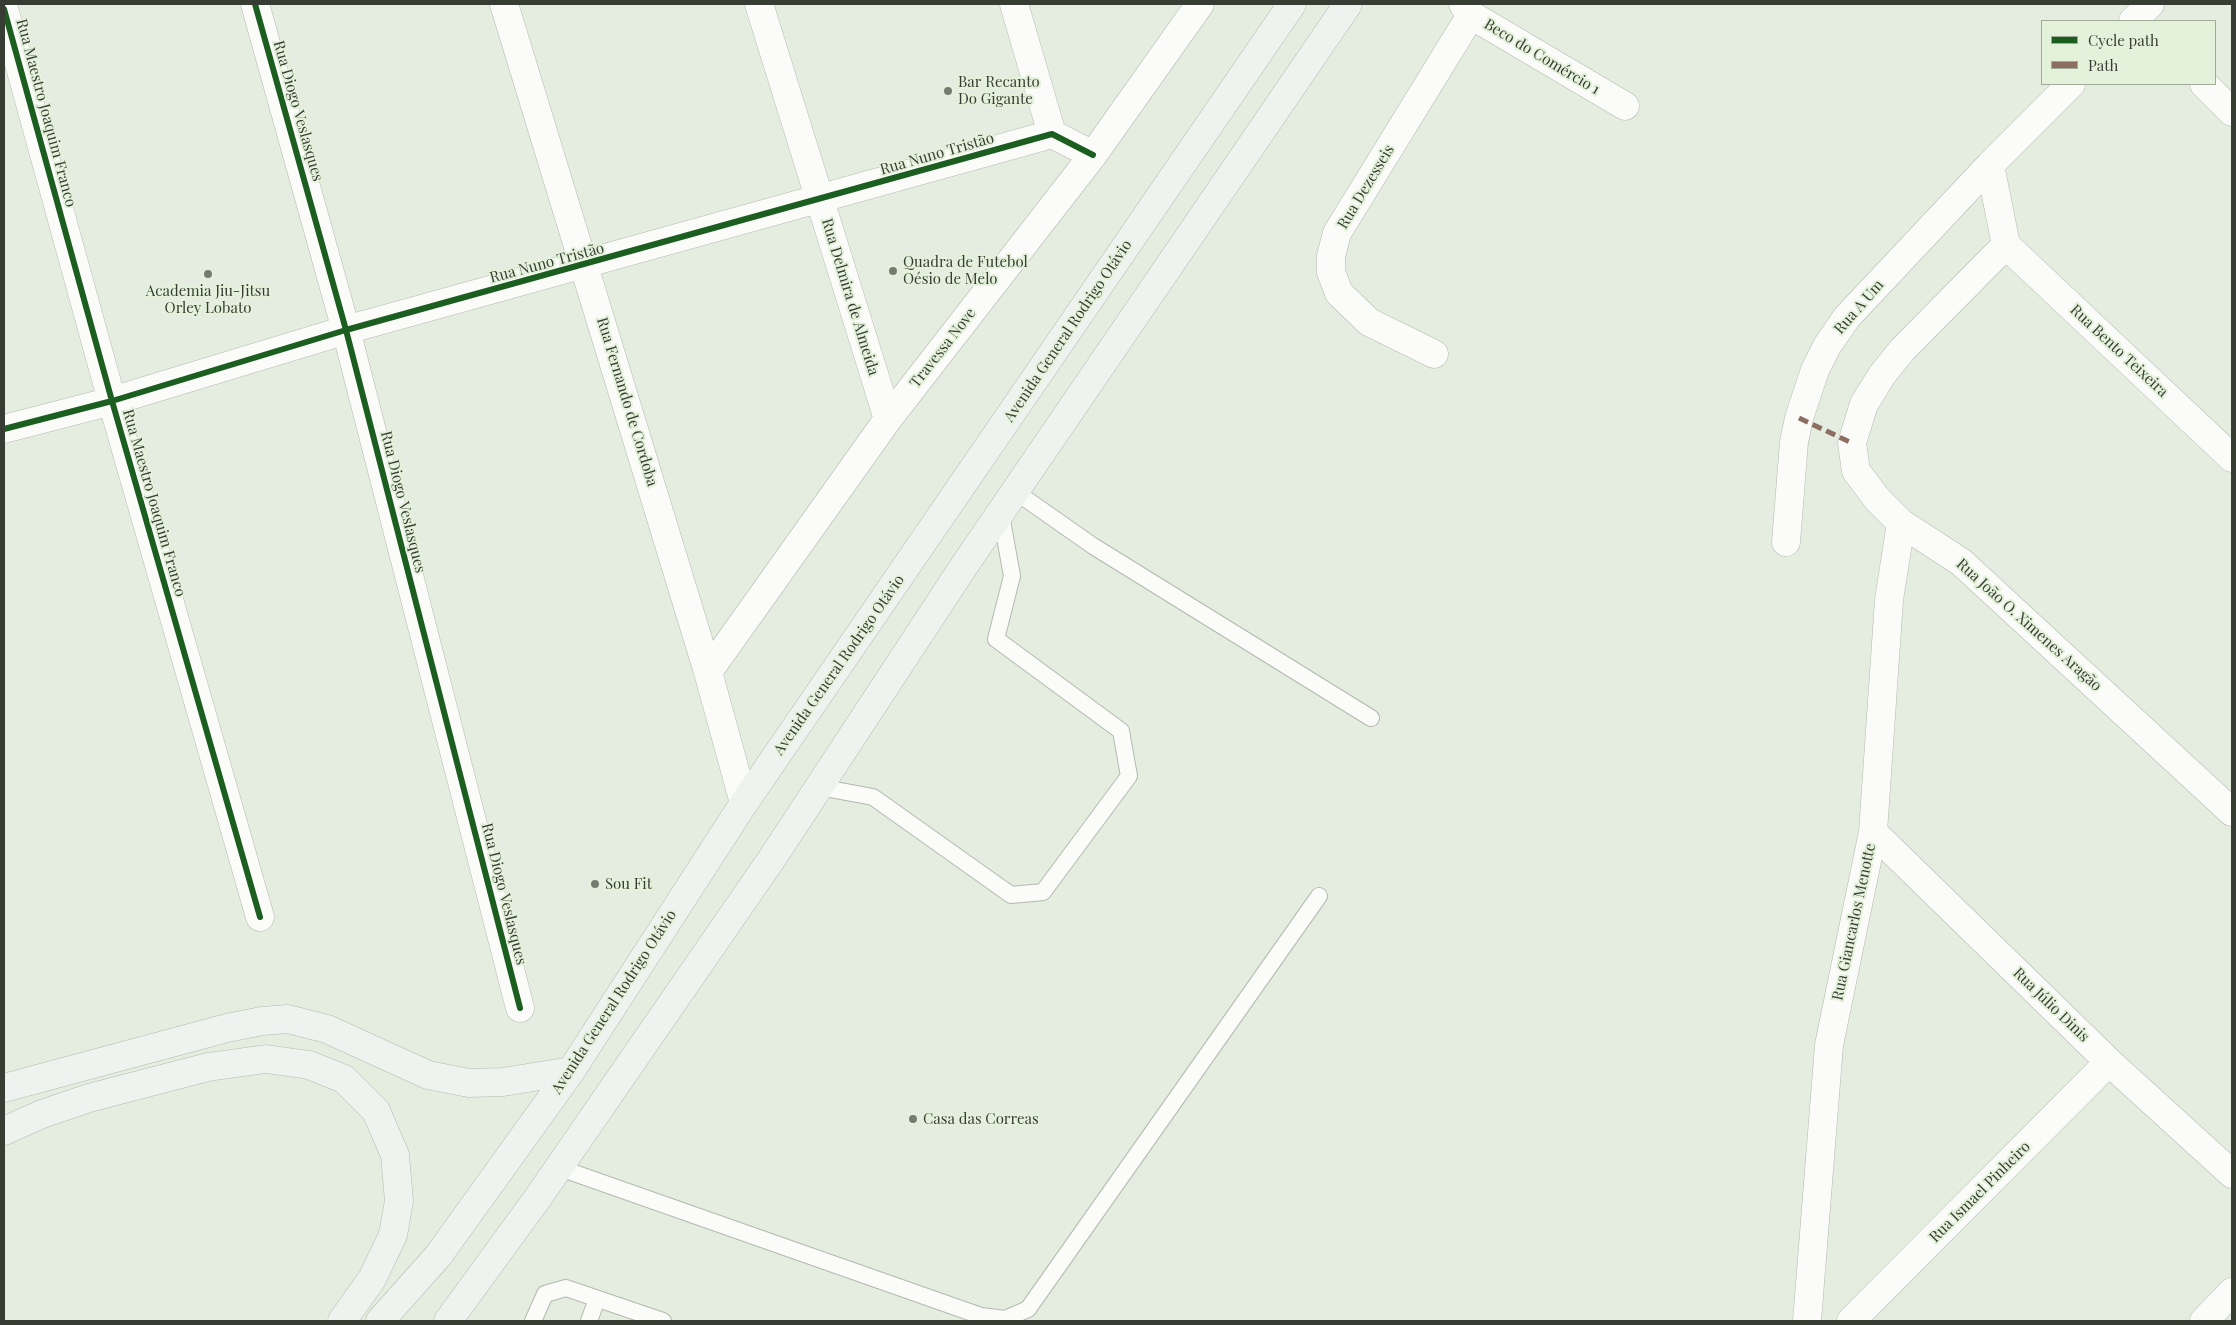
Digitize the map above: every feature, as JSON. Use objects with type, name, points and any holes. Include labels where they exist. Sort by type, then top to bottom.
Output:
[{"type":"main road","name":"Avenida General Rodrigo Otávio","points":[[380,1321],[438,1256],[571,1071],[744,803],[1292,4]]},
{"type":"main road","points":[[448,1321],[768,865],[964,566],[1001,515],[1348,4]]},
{"type":"main road","points":[[4,1088],[227,1028],[262,1021],[288,1019],[327,1028],[428,1074],[469,1083],[503,1082],[571,1071]]},
{"type":"main road","points":[[4,1131],[42,1114],[89,1098],[208,1067],[266,1059],[309,1065],[344,1079],[376,1111],[396,1155],[399,1201],[393,1235],[372,1280],[342,1321]]},
{"type":"street","name":"Rua Diogo Veslasques","points":[[255,4],[346,330],[520,1008]]},
{"type":"street","name":"Rua Fernando de Cordoba","points":[[504,4],[586,265],[708,672],[744,803]]},
{"type":"street","name":"Rua Delmira de Almeida","points":[[759,4],[888,419]]},
{"type":"street","points":[[1014,4],[1052,134],[1093,155]]},
{"type":"street","name":"Travessa Nove","points":[[708,672],[888,419],[1093,155],[1200,4]]},
{"type":"street","name":"Rua Maestro Joaquim Franco","points":[[4,9],[112,401],[260,917]]},
{"type":"street","name":"Beco do Comércio 1","points":[[1467,10],[1625,106]]},
{"type":"street","name":"Rua Dezesseis","points":[[1434,354],[1369,322],[1338,293],[1331,272],[1331,256],[1338,233],[1467,10]]},
{"type":"street","name":"Rua A Um","points":[[1786,542],[1794,442],[1799,418],[1816,370],[1827,346],[1847,317],[1990,165],[2070,85]]},
{"type":"street","points":[[2205,85],[2232,112]]},
{"type":"street","name":"Rua Nuno Tristão","points":[[4,429],[112,401],[346,330],[586,265],[1052,134]]},
{"type":"street","points":[[1990,165],[2006,245]]},
{"type":"street","name":"Rua Bento Teixeira","points":[[2006,245],[2232,458]]},
{"type":"street","name":"Rua João O. Ximenes Aragão","points":[[2006,245],[1903,349],[1882,375],[1864,404],[1852,443],[1856,471],[1878,500],[1901,523],[1961,562],[2232,812]]},
{"type":"street","name":"Rua Giancarlos Menotte","points":[[1807,1321],[1829,1045],[1872,832],[1889,600],[1901,523]]},
{"type":"street","name":"Rua Júlio Dinis","points":[[1872,832],[2110,1062],[2232,1174]]},
{"type":"street","name":"Rua Ismael Pinheiro","points":[[1851,1321],[2110,1062]]},
{"type":"street","points":[[2204,1321],[2232,1292]]},
{"type":"lane","points":[[1016,492],[1093,546],[1371,718]]},
{"type":"lane","points":[[818,787],[873,797],[1011,896],[1043,892],[1129,776],[1121,732],[996,639],[1012,576],[1001,515]]},
{"type":"lane","points":[[557,1167],[981,1316],[1005,1319],[1028,1309],[1319,896]]},
{"type":"lane","points":[[533,1321],[545,1294],[566,1288],[662,1321]]},
{"type":"lane","points":[[589,1321],[597,1299]]},
{"type":"marked path","points":[[1799,418],[1852,443]]},
{"type":"cycle path","points":[[255,4],[346,330],[520,1008]]},
{"type":"cycle path","points":[[4,9],[112,401],[260,917]]},
{"type":"cycle path","points":[[4,429],[112,401],[346,330],[1052,134],[1093,155]]},
{"type":"place","name":"Bar Recanto Do Gigante","points":[[948,91]]},
{"type":"place","name":"Quadra de Futebol Oésio de Melo","points":[[893,271]]},
{"type":"place","name":"Academia Jiu-Jitsu Orley Lobato","points":[[208,274]]},
{"type":"place","name":"Sou Fit","points":[[595,884]]},
{"type":"place","name":"Casa das Correas","points":[[913,1119]]}]
